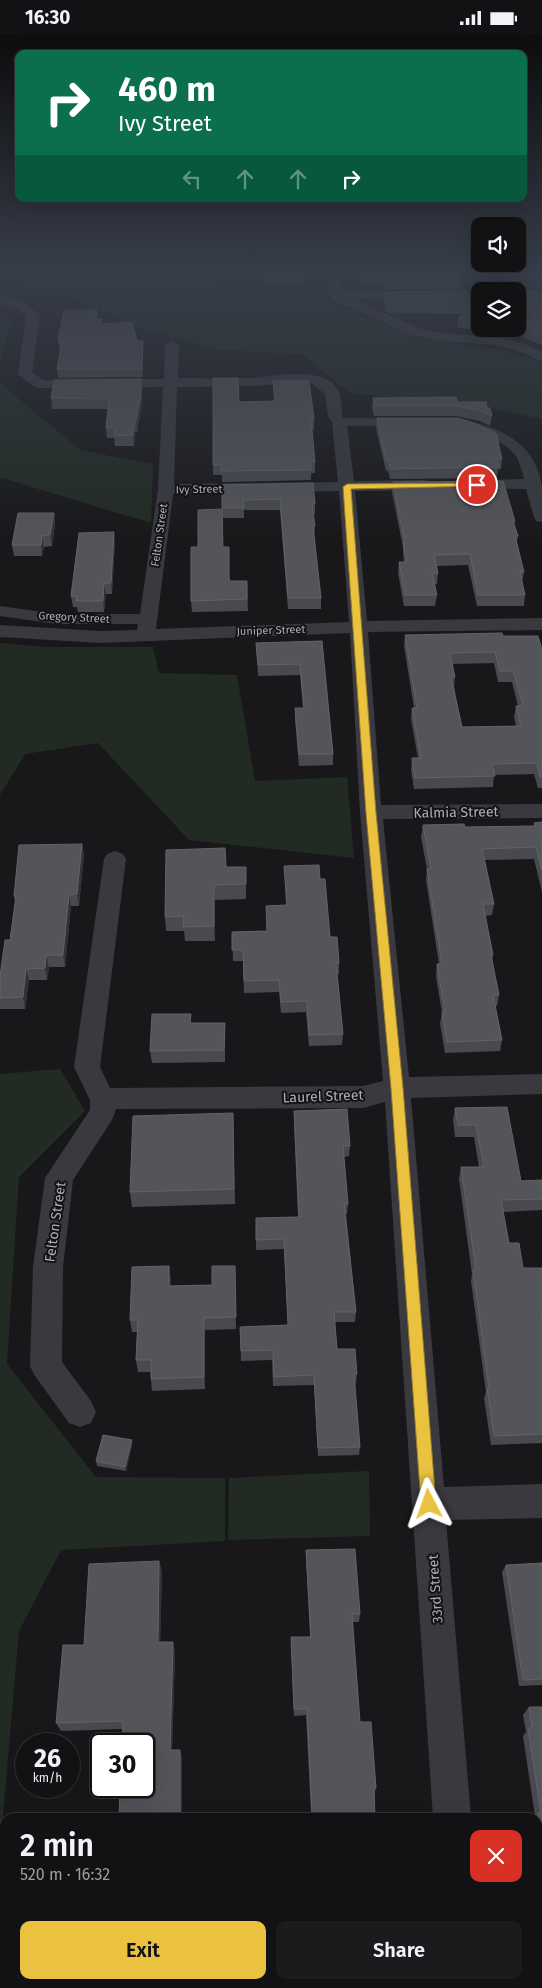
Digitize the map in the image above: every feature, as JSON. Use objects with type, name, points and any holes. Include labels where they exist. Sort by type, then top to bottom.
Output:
[{"type":"street","points":[[27,360],[25,374],[40,384],[171,383]]},
{"type":"street","name":"Felton Street","points":[[147,627],[166,489],[172,360]]},
{"type":"street","name":"33rd Street","points":[[171,383],[253,382],[275,379],[303,379],[319,382],[332,392],[335,416],[340,422],[347,487],[371,813],[397,1088],[452,1813]]},
{"type":"street","points":[[340,422],[426,422]]},
{"type":"street","points":[[446,422],[475,426],[499,437],[522,455],[533,484],[542,517]]},
{"type":"street","name":"Ivy Street","points":[[166,489],[533,484]]},
{"type":"street","name":"Gregory Street","points":[[0,611],[57,619],[147,627]]},
{"type":"street","name":"Juniper Street","points":[[0,631],[100,637],[147,627],[358,627],[542,623]]},
{"type":"street","name":"Kalmia Street","points":[[371,813],[542,811]]},
{"type":"street","points":[[103,1099],[87,1067],[115,859]]},
{"type":"street","name":"Laurel Street","points":[[103,1099],[363,1097],[397,1088],[542,1084]]},
{"type":"street","name":"Felton Street","points":[[80,1412],[46,1366],[48,1267],[59,1178],[103,1111],[103,1099]]},
{"type":"street","points":[[429,1504],[542,1501]]},
{"type":"shaded area","points":[[310,360],[534,360],[542,363],[542,419],[482,406],[350,393]]},
{"type":"shaded area","points":[[0,383],[80,450],[153,464],[151,523],[2,478],[0,479]]},
{"type":"shaded area","points":[[0,643],[45,647],[153,647],[159,673],[237,675],[255,781],[347,777],[354,858],[189,840],[98,743],[25,754],[0,795]]},
{"type":"shaded area","points":[[60,1069],[85,1111],[19,1177],[7,1364],[96,1477],[225,1478],[225,1541],[61,1550],[19,1631],[3,1813],[0,1813],[0,1074]]},
{"type":"shaded area","points":[[369,1471],[370,1536],[228,1540],[229,1478]]},
{"type":"building","points":[[59,360],[142,360],[142,369],[57,369]]},
{"type":"building","points":[[213,378],[238,378],[239,402],[275,401],[273,381],[309,381],[314,419],[311,419],[315,462],[311,462],[311,470],[221,471],[221,465],[213,465]]},
{"type":"building","points":[[141,379],[141,395],[136,421],[134,421],[133,435],[114,436],[115,428],[106,428],[109,399],[51,398],[54,380]]},
{"type":"building","points":[[456,397],[457,402],[486,402],[492,416],[482,411],[457,406],[375,406],[373,398]]},
{"type":"building","points":[[377,418],[457,418],[471,422],[496,433],[502,459],[496,459],[499,467],[390,469],[389,461],[386,461]]},
{"type":"building","points":[[503,481],[518,536],[515,536],[524,572],[520,572],[525,595],[478,595],[470,554],[434,555],[438,573],[432,574],[437,595],[405,595],[399,562],[407,562],[403,543],[405,543],[393,482]]},
{"type":"building","points":[[313,483],[315,504],[312,504],[315,526],[313,526],[321,598],[288,598],[280,499],[243,500],[244,508],[222,508],[222,485]]},
{"type":"building","points":[[222,509],[223,547],[229,547],[229,581],[247,581],[247,599],[191,601],[191,547],[198,547],[198,510]]},
{"type":"building","points":[[18,513],[54,513],[50,535],[42,536],[41,545],[12,545]]},
{"type":"building","points":[[114,532],[111,583],[104,583],[103,601],[76,601],[77,596],[71,596],[79,533]]},
{"type":"building","points":[[502,633],[503,636],[538,636],[542,650],[542,777],[540,777],[537,763],[492,764],[495,776],[415,778],[412,758],[421,758],[412,708],[417,708],[405,635]],"holes":[[[495,652],[500,671],[513,671],[523,705],[516,706],[521,726],[462,727],[451,677],[455,677],[450,653]]]},
{"type":"building","points":[[322,641],[333,754],[299,754],[295,708],[304,708],[300,664],[258,665],[256,643]]},
{"type":"building","points":[[542,822],[542,871],[536,847],[482,849],[494,904],[483,904],[499,995],[493,995],[502,1040],[447,1042],[442,1012],[445,1012],[437,964],[442,964],[427,869],[431,869],[423,825],[464,824],[465,827],[535,826],[534,823]]},
{"type":"building","points":[[82,844],[77,894],[69,895],[63,955],[46,955],[45,968],[26,969],[23,997],[0,998],[0,976],[5,940],[10,940],[16,896],[14,896],[19,845]]},
{"type":"building","points":[[225,848],[226,867],[246,867],[246,884],[214,885],[214,926],[183,927],[184,916],[165,917],[166,850]]},
{"type":"building","points":[[319,865],[320,879],[325,879],[330,937],[337,937],[339,963],[336,963],[343,1034],[309,1035],[307,1001],[281,1002],[279,980],[244,981],[243,950],[232,950],[232,932],[267,931],[266,906],[287,905],[284,866]]},
{"type":"building","points":[[152,1014],[191,1014],[190,1023],[225,1023],[224,1050],[150,1051]]},
{"type":"building","points":[[507,1107],[521,1181],[542,1180],[542,1199],[501,1200],[509,1243],[519,1243],[523,1268],[542,1268],[542,1434],[494,1436],[473,1270],[476,1270],[461,1167],[484,1167],[476,1125],[458,1125],[455,1108]]},
{"type":"building","points":[[347,1109],[350,1146],[343,1146],[348,1204],[344,1204],[356,1312],[334,1312],[337,1349],[355,1349],[357,1374],[354,1374],[360,1447],[318,1448],[314,1375],[274,1377],[273,1350],[241,1351],[240,1327],[288,1325],[284,1239],[256,1240],[256,1218],[299,1217],[294,1111]]},
{"type":"building","points":[[233,1113],[234,1189],[130,1192],[133,1116]]},
{"type":"building","points":[[169,1266],[169,1286],[212,1285],[212,1266],[235,1266],[236,1317],[204,1318],[204,1377],[151,1379],[151,1360],[136,1360],[138,1320],[130,1320],[132,1267]]},
{"type":"building","points":[[103,1435],[132,1440],[125,1467],[96,1461]]},
{"type":"building","points":[[355,1549],[360,1614],[352,1614],[360,1722],[371,1722],[376,1788],[374,1788],[375,1813],[312,1813],[307,1709],[294,1709],[291,1637],[311,1637],[306,1550]]},
{"type":"building","points":[[159,1561],[158,1642],[173,1642],[170,1750],[180,1750],[180,1813],[119,1813],[120,1798],[155,1798],[155,1733],[122,1733],[123,1721],[56,1723],[63,1645],[84,1645],[89,1564]]},
{"type":"building","points":[[542,1563],[542,1679],[523,1680],[506,1565]]},
{"type":"building","points":[[529,1707],[542,1707],[542,1813],[528,1728],[532,1728]]},
{"type":"route","points":[[429,1504],[397,1088],[371,813],[360,643],[347,487],[477,485]]}]
